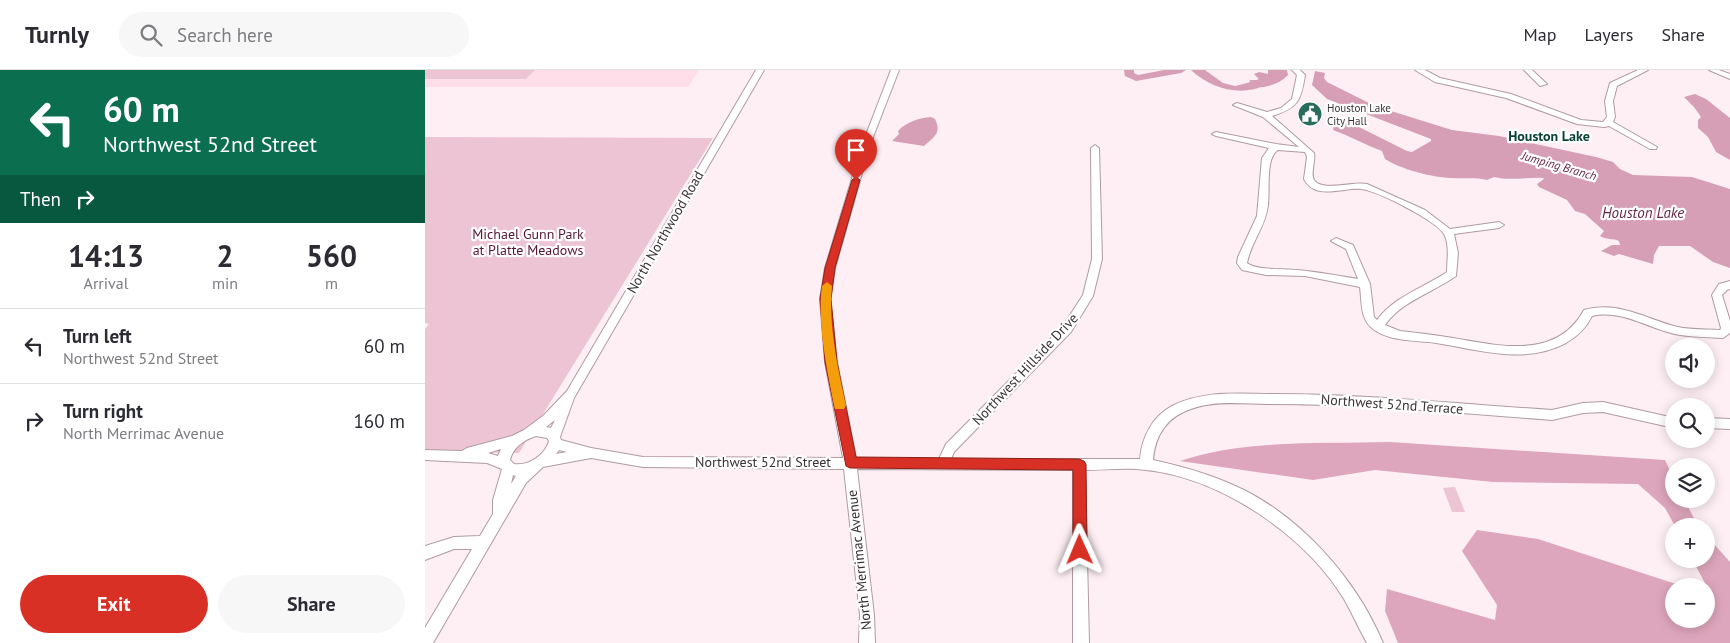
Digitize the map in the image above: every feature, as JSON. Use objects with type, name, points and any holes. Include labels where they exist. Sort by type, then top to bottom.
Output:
[{"type":"street","name":"North Northwood Road","points":[[555,440],[571,394],[761,70]]},
{"type":"street","name":"North Merrimac Avenue","points":[[867,643],[867,614],[850,462],[831,362],[825,299],[830,268],[867,145],[895,70]]},
{"type":"street","points":[[1266,115],[1288,109],[1297,99],[1301,75],[1296,70]]},
{"type":"street","points":[[1419,70],[1438,80],[1508,96],[1580,122],[1609,123],[1653,147]]},
{"type":"street","points":[[1527,70],[1543,84]]},
{"type":"street","points":[[1609,123],[1611,117],[1609,101],[1613,85],[1644,70]]},
{"type":"street","points":[[1713,70],[1730,77]]},
{"type":"street","points":[[1237,105],[1266,115],[1309,151],[1312,162],[1308,172],[1311,183],[1315,186],[1324,189],[1354,185],[1364,186],[1419,212],[1439,223],[1448,232],[1451,244],[1452,274],[1436,286],[1396,305],[1385,316],[1378,327]]},
{"type":"street","points":[[1216,134],[1276,147],[1309,151]]},
{"type":"street","points":[[1276,147],[1270,151],[1266,158],[1262,214],[1256,232],[1243,253],[1242,263],[1247,268],[1266,272],[1305,273],[1365,284]]},
{"type":"street","name":"Northwest Hillside Drive","points":[[944,464],[950,448],[1067,329],[1088,296],[1097,259],[1095,148]]},
{"type":"street","points":[[1448,232],[1499,225]]},
{"type":"street","points":[[1336,240],[1350,247],[1365,284],[1369,318],[1378,327],[1399,335],[1498,350],[1523,351],[1552,345],[1571,335],[1583,324],[1588,313],[1601,310],[1616,311],[1679,331],[1726,338],[1727,329],[1717,295],[1723,287],[1730,285]]},
{"type":"street","name":"North Northwood Road","points":[[529,433],[547,420],[571,394]]},
{"type":"street","name":"Northwest 52nd Terrace","points":[[1146,464],[1152,432],[1164,417],[1185,404],[1214,399],[1325,399],[1552,415],[1583,408],[1603,407],[1665,420]]},
{"type":"street","points":[[1715,423],[1730,424]]},
{"type":"street","points":[[425,642],[516,491],[521,479],[551,454],[555,440],[544,430],[529,433],[506,444],[454,456]]},
{"type":"street","points":[[507,466],[503,461],[506,451],[515,440]]},
{"type":"street","name":"Northwest 52nd Street","points":[[555,440],[591,453],[643,462],[1146,464],[1208,480],[1250,500],[1271,514],[1313,549],[1330,568],[1348,593],[1375,643]]},
{"type":"street","name":"Northwest 52nd Street","points":[[537,465],[591,453]]},
{"type":"street","points":[[425,455],[488,458],[521,470],[537,465]]},
{"type":"street","points":[[1079,464],[1081,643]]},
{"type":"street","points":[[500,515],[500,500],[507,466]]},
{"type":"street","points":[[425,553],[454,544],[485,542]]},
{"type":"shaded area","points":[[425,70],[699,70],[688,87],[425,87]]},
{"type":"shaded area","points":[[1390,442],[1665,460],[1665,508],[1638,484],[1493,482],[1375,470],[1313,480],[1180,461],[1230,449],[1311,443]]},
{"type":"shaded area","points":[[1665,508],[1689,508],[1694,518],[1671,518]]},
{"type":"shaded area","points":[[1477,530],[1538,539],[1665,580],[1665,628],[1715,628],[1715,578],[1702,578],[1697,568],[1715,568],[1715,545],[1730,562],[1730,643],[1398,643],[1385,611],[1387,589],[1495,620],[1497,605],[1462,551]]},
{"type":"green space","points":[[425,70],[535,70],[526,79],[425,79]]},
{"type":"green space","name":"Michael Gunn Park at Platte Meadows","points":[[425,137],[713,138],[519,453],[425,451],[425,329],[429,324],[425,323]]},
{"type":"green space","points":[[1455,487],[1465,512],[1452,512],[1443,488]]},
{"type":"water","points":[[1268,70],[1287,70],[1288,75],[1270,85],[1249,87],[1250,80],[1260,80],[1254,74],[1259,72],[1268,74]]},
{"type":"water","name":"Houston Lake","points":[[1315,71],[1325,73],[1324,78],[1327,82],[1375,106],[1452,130],[1499,136],[1596,157],[1613,162],[1620,169],[1633,175],[1692,177],[1730,189],[1730,268],[1713,262],[1690,246],[1659,246],[1654,255],[1653,264],[1619,254],[1614,256],[1601,251],[1612,245],[1620,245],[1619,241],[1600,236],[1604,231],[1585,214],[1575,211],[1567,200],[1539,187],[1537,184],[1543,178],[1506,179],[1494,177],[1487,180],[1445,178],[1417,172],[1391,163],[1385,159],[1382,151],[1333,130],[1334,126],[1345,121],[1412,152],[1431,141],[1431,139],[1327,99],[1312,85]]},
{"type":"water","points":[[1695,94],[1706,99],[1730,118],[1730,160],[1716,152],[1708,137],[1698,128],[1698,120],[1701,117],[1684,97]]},
{"type":"water","points":[[931,117],[935,119],[938,128],[934,137],[924,146],[892,141],[899,134],[898,131],[905,125],[917,119]]},
{"type":"waterway","name":"Jumping Branch","points":[[1129,70],[1129,74],[1136,78],[1181,70]]},
{"type":"waterway","name":"Jumping Branch","points":[[1196,70],[1219,85],[1235,89],[1259,83],[1280,70]]},
{"type":"slow traffic","points":[[827,286],[825,299],[831,362],[840,405]]},
{"type":"place","name":"Houston Lake City Hall","points":[[1310,114]]},
{"type":"district","name":"Houston Lake","points":[[1549,136]]},
{"type":"route","points":[[856,180],[830,268],[825,299],[831,362],[850,462],[1079,464],[1080,550]]}]
